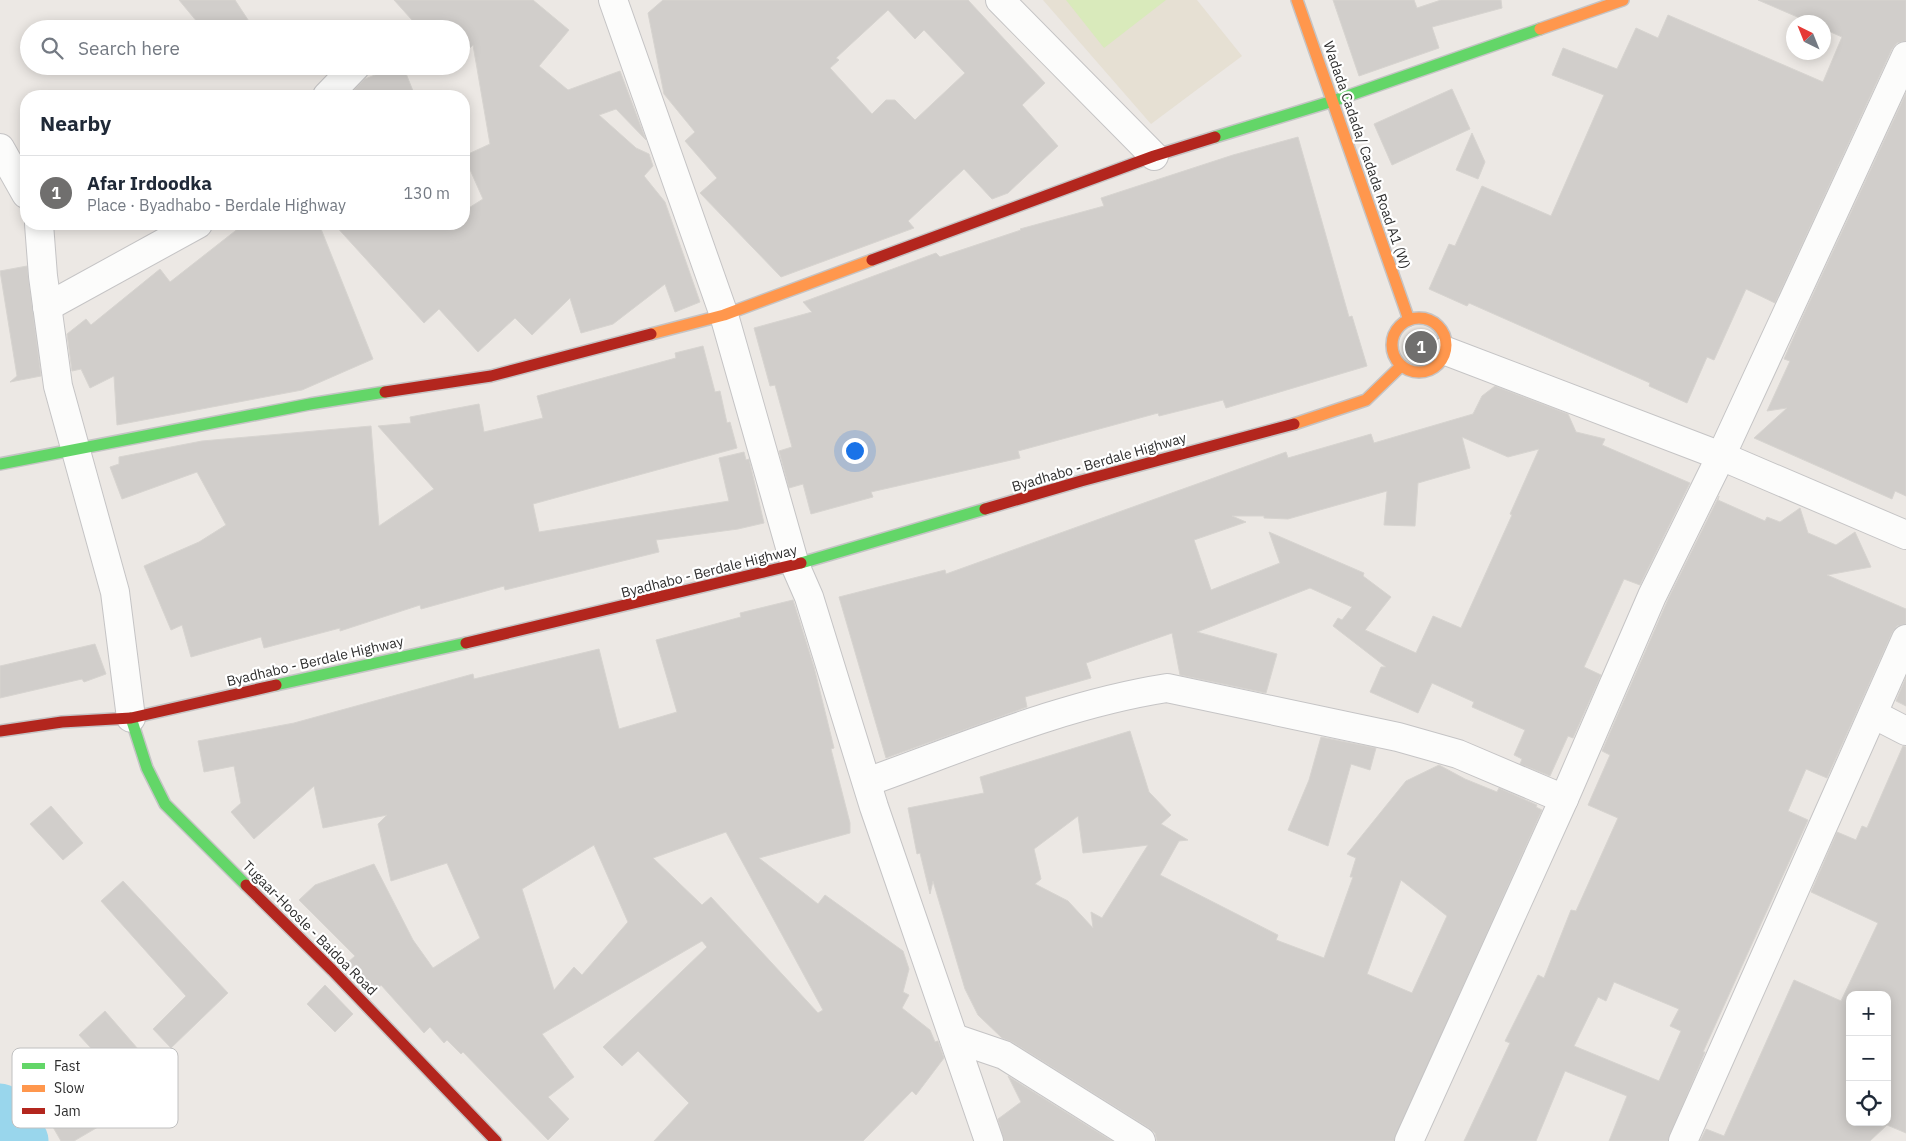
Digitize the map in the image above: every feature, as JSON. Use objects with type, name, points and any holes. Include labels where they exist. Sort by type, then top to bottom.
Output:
[{"type":"main road","name":"Wadada Cadada/ Cadada Road A1 (W)","points":[[1296,0],[1409,320]]},
{"type":"main road","points":[[0,464],[310,404],[491,376],[724,315],[1154,156],[1333,101],[1622,0]]},
{"type":"main road","points":[[1420,317],[1432,321],[1441,328],[1446,339],[1446,351],[1441,361],[1428,370],[1411,371],[1401,366],[1394,357],[1393,341],[1399,326],[1409,320],[1420,317]]},
{"type":"main road","name":"Byadhabo - Berdale Highway","points":[[0,732],[62,722],[131,718],[603,612],[795,565],[1080,481],[1288,426],[1366,400],[1401,366]]},
{"type":"main road","name":"Tugaar-Hoosle - Baidoa Road","points":[[131,718],[148,768],[164,804],[332,970],[496,1141]]},
{"type":"street","points":[[613,0],[724,315],[795,565],[809,597],[874,807],[989,1141]]},
{"type":"street","points":[[1000,0],[1154,156]]},
{"type":"street","points":[[1409,1141],[1564,799],[1652,596],[1722,456],[1906,56]]},
{"type":"street","points":[[333,90],[347,75]]},
{"type":"street","points":[[0,148],[20,183]]},
{"type":"street","points":[[40,230],[47,307],[58,386],[115,592],[131,718]]},
{"type":"street","points":[[47,307],[187,230]]},
{"type":"street","points":[[1446,351],[1722,456],[1906,535]]},
{"type":"street","points":[[1683,1141],[1906,639]]},
{"type":"street","points":[[867,782],[1023,726],[1132,693],[1167,688],[1398,737],[1458,754],[1564,799]]},
{"type":"street","points":[[1873,714],[1906,731]]},
{"type":"street","points":[[954,1038],[1004,1055],[1141,1141]]},
{"type":"shaded area","points":[[1043,0],[1197,0],[1242,56],[1151,124]]},
{"type":"green space","points":[[1066,0],[1166,0],[1104,48]]},
{"type":"building","points":[[179,0],[235,0],[248,20],[196,20]]},
{"type":"building","points":[[394,0],[533,0],[569,30],[539,66],[568,90],[620,71],[646,140],[616,109],[599,115],[636,148],[649,154],[653,166],[644,176],[665,202],[700,302],[675,312],[665,284],[613,324],[581,333],[570,298],[532,335],[515,318],[478,352],[439,309],[424,323],[339,230],[470,230],[470,207],[483,199],[470,170],[470,153],[490,144],[473,45],[470,48],[470,20],[412,20]]},
{"type":"building","points":[[663,0],[968,0],[1045,83],[1022,105],[1058,146],[1008,193],[992,199],[964,169],[908,221],[914,228],[781,277],[700,193],[717,178],[685,141],[695,132],[664,94],[648,13]],"holes":[[[888,10],[915,39],[924,30],[965,73],[915,120],[895,100],[886,100],[872,114],[830,68],[839,60],[836,58]]]},
{"type":"building","points":[[1333,0],[1414,0],[1417,8],[1441,0],[1501,0],[1502,8],[1432,27],[1439,48],[1359,76]]},
{"type":"building","points":[[1758,0],[1906,0],[1906,41],[1897,43],[1892,49],[1775,303],[1746,289],[1714,360],[1707,357],[1687,403],[1649,386],[1650,383],[1469,303],[1467,306],[1429,289],[1449,244],[1455,246],[1482,186],[1551,216],[1604,95],[1552,75],[1563,48],[1617,69],[1636,28],[1658,38],[1668,15],[1823,82],[1842,37],[1831,32],[1831,15],[1793,15]]},
{"type":"building","points":[[375,75],[407,75],[413,90],[354,90],[365,79]]},
{"type":"building","points":[[1452,89],[1470,129],[1392,165],[1374,124]]},
{"type":"building","points":[[1906,93],[1906,496],[1895,491],[1892,499],[1754,438],[1787,408],[1767,411],[1790,361],[1784,359]]},
{"type":"building","points":[[1472,133],[1485,162],[1478,179],[1456,170]]},
{"type":"building","points":[[1298,137],[1349,317],[1352,316],[1367,366],[1226,408],[1223,400],[1159,416],[1158,413],[1018,451],[1020,458],[871,492],[873,497],[811,514],[803,484],[789,488],[779,451],[792,447],[775,385],[770,386],[754,328],[812,312],[803,302],[936,253],[940,257],[1020,229],[1104,206],[1101,198],[1233,155]]},
{"type":"building","points":[[236,230],[321,230],[373,359],[302,390],[117,425],[114,376],[90,388],[81,369],[72,371],[67,334],[86,319],[91,325],[160,269],[170,282]]},
{"type":"building","points":[[27,266],[41,376],[10,382],[17,376],[0,271]]},
{"type":"building","points":[[703,346],[715,392],[720,391],[727,423],[730,422],[737,448],[533,504],[539,532],[729,501],[719,458],[744,452],[746,460],[749,459],[764,523],[738,529],[656,540],[659,552],[505,590],[504,586],[421,609],[420,605],[340,631],[340,628],[264,648],[261,637],[191,657],[182,625],[171,630],[144,566],[199,542],[226,525],[197,472],[122,499],[110,467],[119,464],[119,457],[202,441],[371,426],[379,526],[434,489],[378,426],[411,423],[410,417],[479,404],[484,432],[543,418],[537,396],[676,358],[675,353]]},
{"type":"building","points":[[1495,386],[1568,414],[1576,432],[1605,439],[1602,445],[1690,483],[1640,585],[1624,579],[1584,667],[1601,675],[1573,738],[1568,736],[1550,776],[1520,764],[1522,759],[1514,755],[1525,730],[1472,707],[1474,702],[1432,683],[1418,713],[1370,692],[1381,667],[1386,667],[1333,626],[1338,618],[1342,620],[1352,607],[1310,588],[1197,632],[1277,654],[1266,693],[1180,675],[1172,633],[1086,663],[1091,678],[1025,697],[1027,707],[886,758],[839,597],[945,570],[946,574],[1286,452],[1288,458],[1371,434],[1374,443],[1473,414],[1482,396]],"holes":[[[1462,437],[1508,457],[1539,449],[1510,514],[1512,515],[1461,628],[1433,616],[1416,653],[1365,630],[1391,597],[1363,576],[1364,573],[1269,532],[1280,563],[1211,590],[1194,540],[1246,522],[1232,516],[1264,516],[1264,518],[1288,519],[1387,491],[1384,525],[1415,526],[1418,483],[1470,468]]]},
{"type":"building","points":[[1719,496],[1718,500],[1765,521],[1767,517],[1780,522],[1800,508],[1808,533],[1836,545],[1855,532],[1871,567],[1827,575],[1906,609],[1906,624],[1897,626],[1892,633],[1827,778],[1806,769],[1788,811],[1808,820],[1703,1052],[1705,1052],[1668,1141],[1609,1141],[1627,1096],[1565,1071],[1536,1141],[1464,1141],[1510,1043],[1505,1041],[1538,975],[1544,978],[1571,910],[1576,911],[1618,818],[1588,805],[1610,755],[1602,751],[1669,597]],"holes":[[[1614,982],[1679,1009],[1670,1026],[1681,1031],[1659,1081],[1574,1046],[1598,997],[1606,1001]]]},
{"type":"building","points":[[793,600],[814,667],[834,748],[831,749],[850,823],[850,833],[759,858],[818,904],[825,895],[903,951],[909,969],[903,992],[909,995],[902,1008],[930,1030],[935,1042],[938,1041],[944,1058],[916,1095],[912,1091],[863,1141],[654,1141],[689,1103],[638,1051],[622,1066],[603,1047],[707,947],[702,941],[542,1034],[574,1077],[548,1097],[569,1119],[548,1140],[463,1052],[461,1054],[447,1040],[444,1043],[430,1027],[424,1033],[381,985],[375,992],[347,963],[355,956],[299,900],[315,885],[374,864],[413,940],[433,968],[480,938],[447,863],[391,881],[378,824],[387,815],[323,828],[314,786],[254,839],[231,812],[241,803],[234,766],[204,772],[198,741],[294,723],[473,674],[474,679],[599,649],[619,729],[677,712],[656,640],[741,617],[740,613]],"holes":[[[726,832],[823,1010],[818,1013],[711,897],[702,905],[653,858]],[[594,845],[628,922],[582,975],[574,967],[554,990],[522,889]]]},
{"type":"building","points":[[95,644],[106,674],[84,682],[82,679],[0,698],[0,666]]},
{"type":"building","points":[[1906,677],[1906,706],[1896,701]]},
{"type":"building","points":[[1130,731],[1149,792],[1171,815],[1161,824],[1188,840],[1179,841],[1160,875],[1278,935],[1276,940],[1324,958],[1353,877],[1350,877],[1356,858],[1347,854],[1406,781],[1439,765],[1465,779],[1497,792],[1499,788],[1537,805],[1536,807],[1542,810],[1394,1141],[1157,1141],[1155,1133],[1149,1128],[1012,1042],[1002,1038],[978,1015],[965,989],[933,881],[930,894],[920,853],[917,854],[908,808],[984,793],[980,777]],"holes":[[[1078,816],[1083,853],[1148,845],[1102,918],[1091,912],[1093,928],[1068,901],[1035,884],[1041,879],[1034,849]],[[1401,880],[1447,916],[1412,993],[1367,974]]]},
{"type":"building","points":[[1321,737],[1376,748],[1370,770],[1351,764],[1328,846],[1288,830],[1309,780]]},
{"type":"building","points":[[1903,746],[1906,747],[1906,1133],[1889,1126],[1891,1126],[1891,991],[1846,991],[1846,1126],[1886,1126],[1870,1141],[1700,1141],[1706,1129],[1724,1136],[1794,980],[1841,1001],[1878,923],[1811,892],[1837,832],[1856,840],[1862,826],[1867,828]]},
{"type":"building","points":[[51,806],[83,843],[63,860],[30,824]]},
{"type":"building","points":[[123,881],[228,993],[171,1048],[153,1029],[186,996],[101,901]]},
{"type":"building","points":[[325,985],[353,1014],[335,1032],[307,1004]]},
{"type":"building","points":[[105,1011],[137,1048],[91,1048],[79,1035]]},
{"type":"building","points":[[1008,1076],[1112,1141],[1004,1141],[998,1119],[1021,1102]]},
{"type":"building","points":[[53,1128],[96,1128],[74,1141],[61,1141]]},
{"type":"waterway","points":[[0,1111],[21,1141]]},
{"type":"traffic: fast","points":[[1215,137],[1333,101],[1540,29]]},
{"type":"traffic: fast","points":[[0,464],[310,404],[385,392]]},
{"type":"traffic: fast","points":[[801,563],[985,509]]},
{"type":"traffic: fast","points":[[276,685],[466,643]]},
{"type":"traffic: fast","points":[[131,718],[147,768],[165,804],[246,885]]},
{"type":"traffic: slow","points":[[1297,0],[1409,320]]},
{"type":"traffic: slow","points":[[1540,29],[1623,0]]},
{"type":"traffic: slow","points":[[651,334],[724,315],[872,260]]},
{"type":"traffic: slow","points":[[1419,318],[1429,320],[1438,326],[1444,335],[1446,345],[1444,355],[1438,364],[1429,370],[1419,372],[1409,370],[1400,364],[1394,355],[1392,345],[1394,335],[1400,326],[1409,320],[1419,318]]},
{"type":"traffic: slow","points":[[1294,424],[1366,400],[1401,366]]},
{"type":"traffic: jam","points":[[872,260],[1154,156],[1215,137]]},
{"type":"traffic: jam","points":[[385,392],[491,376],[651,334]]},
{"type":"traffic: jam","points":[[985,509],[1081,481],[1294,424]]},
{"type":"traffic: jam","points":[[466,643],[801,563]]},
{"type":"traffic: jam","points":[[0,731],[62,722],[131,718],[276,685]]},
{"type":"traffic: jam","points":[[246,885],[332,970],[496,1141]]},
{"type":"place","name":"Afar Irdoodka","points":[[1421,347]]}]
